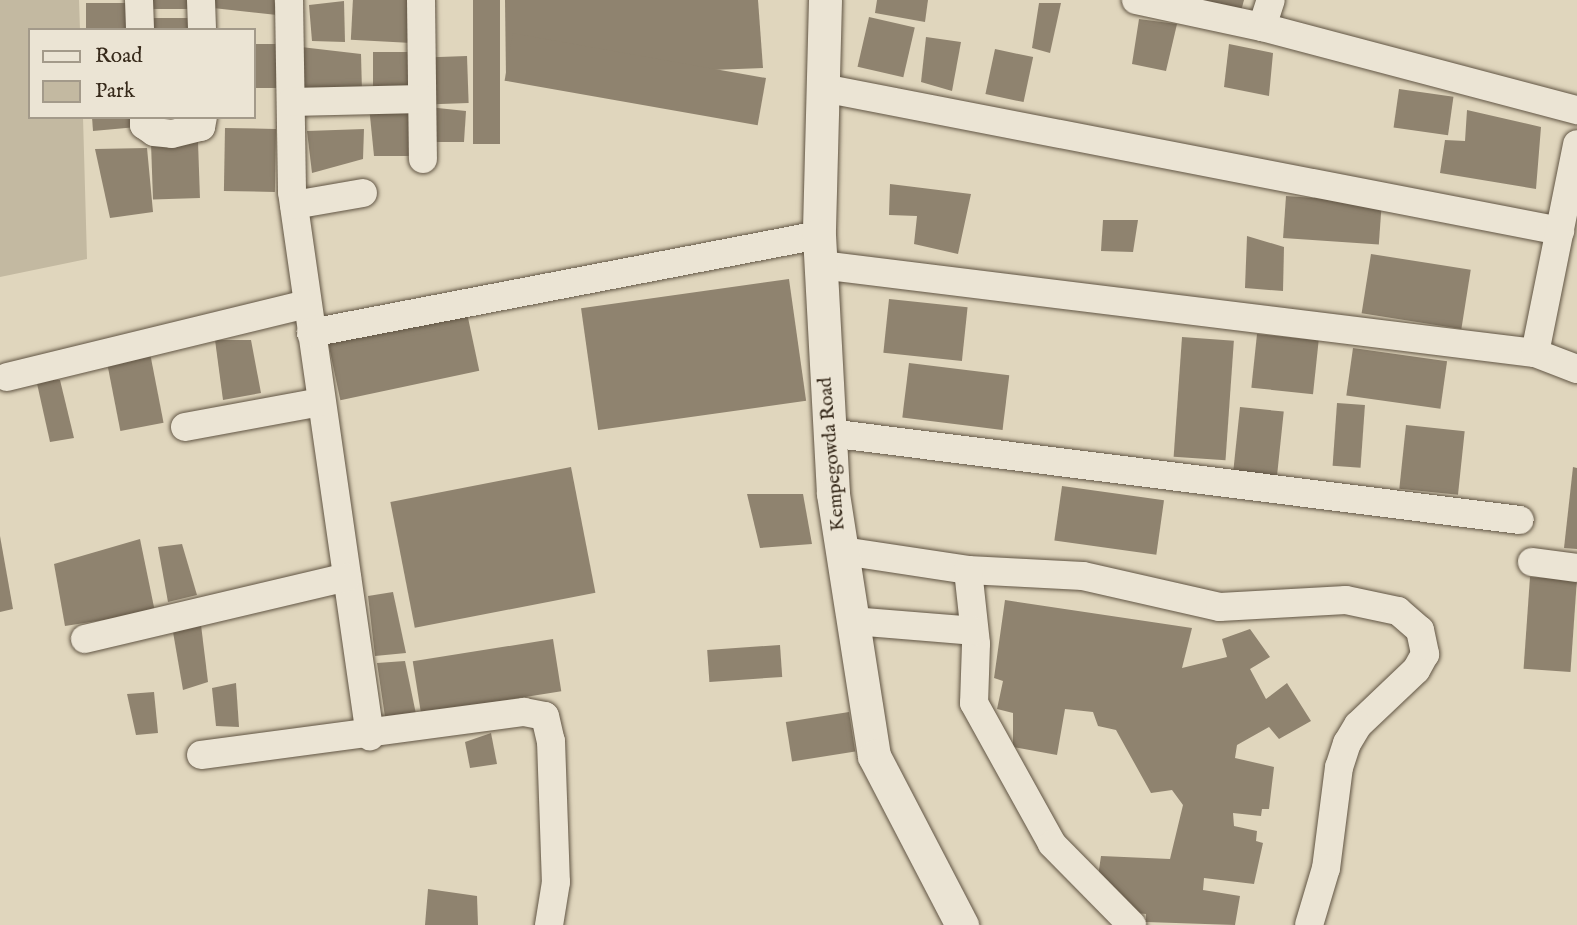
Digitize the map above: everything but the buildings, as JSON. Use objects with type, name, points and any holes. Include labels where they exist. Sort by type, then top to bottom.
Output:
[{"type":"street","points":[[139,0],[140,28]]},
{"type":"street","points":[[201,0],[202,28]]},
{"type":"street","points":[[289,0],[294,205],[370,736]]},
{"type":"street","points":[[421,0],[423,159]]},
{"type":"street","name":"Kempegowda Road","points":[[825,0],[820,250],[829,433],[853,621],[873,756],[962,925]]},
{"type":"street","points":[[1136,0],[1262,27],[1577,110]]},
{"type":"street","points":[[1262,27],[1271,0]]},
{"type":"street","points":[[823,88],[1560,231]]},
{"type":"street","points":[[291,102],[422,99]]},
{"type":"street","points":[[144,119],[144,125],[154,132],[172,134],[201,127],[203,119]]},
{"type":"street","points":[[1535,353],[1577,144]]},
{"type":"street","points":[[294,205],[363,192]]},
{"type":"street","points":[[311,333],[820,250],[1535,353],[1577,369]]},
{"type":"street","points":[[7,377],[307,304]]},
{"type":"street","points":[[185,427],[321,402]]},
{"type":"street","points":[[829,433],[1520,520]]},
{"type":"street","points":[[843,551],[968,570],[1083,576],[1220,607],[1346,600],[1398,611],[1420,631],[1425,654],[1416,670],[1358,725],[1347,743],[1339,767],[1326,868],[1309,925]]},
{"type":"street","points":[[1532,562],[1577,568]]},
{"type":"street","points":[[968,570],[974,631],[974,703],[1052,845],[1132,925]]},
{"type":"street","points":[[85,639],[347,577]]},
{"type":"street","points":[[853,621],[974,631]]},
{"type":"street","points":[[201,755],[370,736],[524,712],[545,716],[551,741],[556,882],[549,925]]},
{"type":"green space","points":[[0,0],[79,0],[80,28],[28,28],[28,119],[83,119],[87,259],[0,277]]}]
